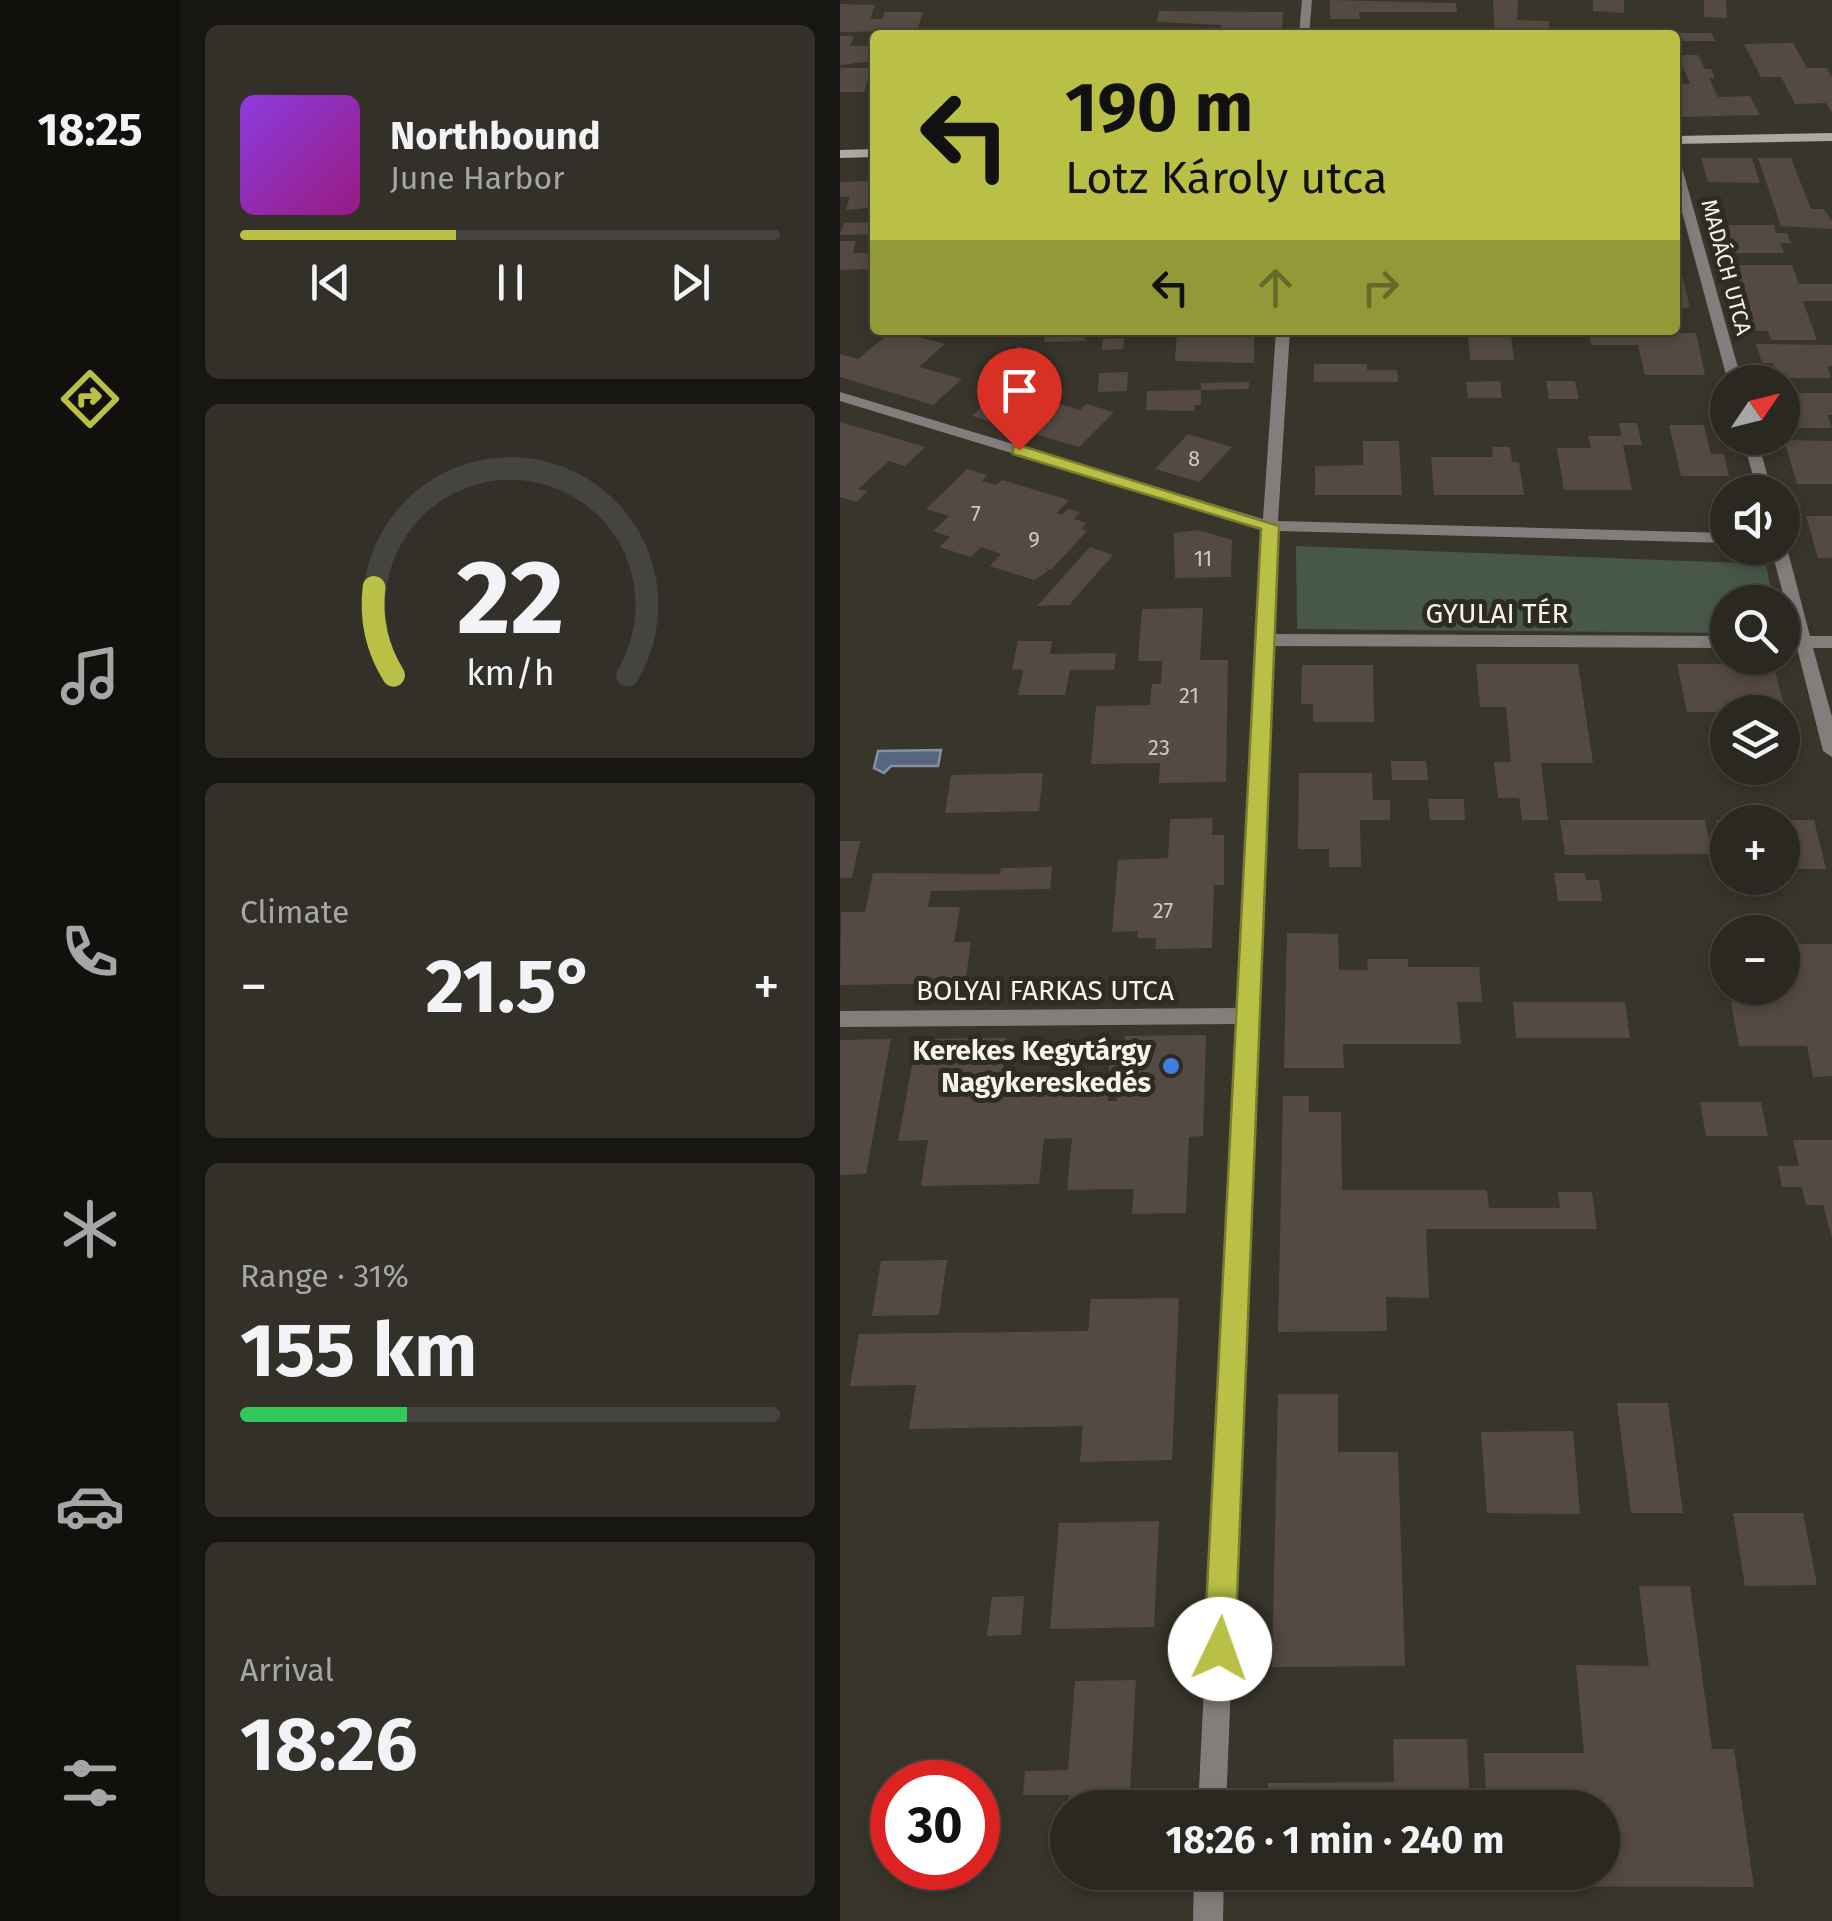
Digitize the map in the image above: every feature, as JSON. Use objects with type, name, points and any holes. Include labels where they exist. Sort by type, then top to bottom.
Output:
[{"type":"street","points":[[1304,30],[1307,0]]},
{"type":"street","points":[[1680,140],[1832,137]]},
{"type":"street","points":[[840,154],[870,153]]},
{"type":"street","name":"MADÁCH UTCA","points":[[1680,182],[1729,365]]},
{"type":"street","points":[[1213,1790],[1270,526],[1283,335]]},
{"type":"street","points":[[840,396],[1270,526],[1710,538]]},
{"type":"street","points":[[1784,565],[1832,751]]},
{"type":"street","name":"GYULAI TÉR","points":[[1266,640],[1710,642]]},
{"type":"street","points":[[1800,642],[1832,642]]},
{"type":"street","name":"BOLYAI FARKAS UTCA","points":[[840,1019],[1250,1016]]},
{"type":"street","points":[[1208,1890],[1208,1921]]},
{"type":"green space","points":[[1296,546],[1766,565],[1770,585],[1710,585],[1710,633],[1297,629]]},
{"type":"water","points":[[941,750],[938,766],[891,766],[884,773],[874,768],[878,751]]},
{"type":"building","points":[[1330,0],[1456,3],[1457,12],[1359,12],[1360,19],[1330,19]]},
{"type":"building","points":[[1493,0],[1518,0],[1517,20],[1549,21],[1550,30],[1495,30]]},
{"type":"building","points":[[1593,0],[1624,0],[1624,13],[1593,11]]},
{"type":"building","points":[[1704,0],[1726,0],[1727,18],[1704,17]]},
{"type":"building","points":[[840,4],[875,5],[870,19],[882,19],[885,12],[923,12],[917,30],[840,32]]},
{"type":"building","points":[[1159,11],[1283,12],[1282,30],[1157,22]]},
{"type":"building","points":[[1680,33],[1711,33],[1715,41],[1680,41]]},
{"type":"building","points":[[840,36],[854,36],[850,46],[870,46],[870,62],[840,65]]},
{"type":"building","points":[[1793,43],[1807,68],[1827,68],[1832,77],[1832,113],[1826,103],[1795,104],[1781,77],[1761,77],[1744,44]]},
{"type":"building","points":[[1680,55],[1698,55],[1705,69],[1711,69],[1715,78],[1709,78],[1718,97],[1750,96],[1760,115],[1680,117],[1680,84],[1690,84]]},
{"type":"building","points":[[840,68],[870,68],[864,92],[840,92]]},
{"type":"building","points":[[1701,158],[1752,158],[1760,183],[1708,182]]},
{"type":"building","points":[[1758,158],[1791,158],[1811,209],[1824,209],[1832,229],[1781,226]]},
{"type":"building","points":[[870,181],[870,208],[846,210],[850,196],[840,197],[840,182]]},
{"type":"building","points":[[870,222],[870,234],[840,235],[844,223]]},
{"type":"building","points":[[1721,225],[1774,225],[1776,233],[1787,233],[1791,243],[1780,243],[1784,253],[1729,253]]},
{"type":"building","points":[[840,241],[856,241],[853,253],[870,253],[870,269],[840,270]]},
{"type":"building","points":[[1732,265],[1792,265],[1799,284],[1832,284],[1832,301],[1803,301],[1817,340],[1771,340],[1768,331],[1752,331]]},
{"type":"building","points":[[1680,270],[1681,270],[1690,308],[1680,308]]},
{"type":"building","points":[[1696,333],[1705,375],[1645,375],[1638,345],[1591,345],[1589,335],[1680,335]]},
{"type":"building","points":[[887,335],[912,335],[945,344],[919,367],[962,379],[933,405],[840,377],[840,354],[858,359]]},
{"type":"building","points":[[1045,335],[1086,335],[1085,341],[1044,342]]},
{"type":"building","points":[[1177,335],[1254,335],[1254,363],[1175,361]]},
{"type":"building","points":[[1468,335],[1511,335],[1514,360],[1470,360]]},
{"type":"building","points":[[1124,338],[1123,349],[1102,350],[1103,339]]},
{"type":"building","points":[[1756,344],[1832,345],[1832,366],[1827,366],[1831,378],[1800,378],[1800,365],[1762,363]]},
{"type":"building","points":[[1018,346],[1039,352],[1019,369],[998,363]]},
{"type":"building","points":[[1314,364],[1367,364],[1367,370],[1397,370],[1398,382],[1314,382]]},
{"type":"building","points":[[1128,372],[1127,391],[1098,392],[1099,373]]},
{"type":"building","points":[[1500,381],[1502,398],[1468,398],[1466,382]]},
{"type":"building","points":[[1546,381],[1575,381],[1579,399],[1549,399]]},
{"type":"building","points":[[1249,382],[1249,389],[1201,390],[1201,383]]},
{"type":"building","points":[[1002,387],[1080,410],[1086,404],[1114,412],[1079,447],[972,416]]},
{"type":"building","points":[[1201,390],[1201,405],[1194,405],[1194,411],[1146,410],[1147,391]]},
{"type":"building","points":[[1800,393],[1832,393],[1832,415],[1827,415],[1832,428],[1800,428]]},
{"type":"building","points":[[840,422],[925,447],[905,466],[889,461],[858,489],[868,491],[856,502],[840,497]]},
{"type":"building","points":[[1619,423],[1637,423],[1642,445],[1623,445],[1632,490],[1564,490],[1557,448],[1591,448],[1588,436],[1621,436]]},
{"type":"building","points":[[1669,425],[1704,425],[1710,455],[1724,455],[1729,475],[1681,476]]},
{"type":"building","points":[[1188,434],[1232,447],[1199,482],[1155,469]]},
{"type":"building","points":[[1800,440],[1832,441],[1832,484],[1800,484],[1800,475],[1794,475],[1788,455],[1800,455]]},
{"type":"building","points":[[1363,441],[1399,441],[1402,495],[1315,495],[1315,466],[1363,465]]},
{"type":"building","points":[[1492,447],[1510,447],[1512,462],[1519,462],[1524,495],[1434,495],[1431,457],[1493,457]]},
{"type":"building","points":[[967,469],[987,475],[982,481],[996,485],[1002,480],[1069,500],[1057,513],[1062,515],[1068,509],[1080,512],[1074,519],[1087,523],[1081,529],[1087,531],[1051,570],[1045,568],[1048,571],[1034,580],[990,566],[1001,554],[981,547],[971,557],[939,547],[950,537],[933,531],[949,516],[926,509]]},
{"type":"building","points":[[1806,516],[1832,516],[1832,558],[1818,558]]},
{"type":"building","points":[[1198,530],[1232,540],[1231,577],[1175,578],[1174,533]]},
{"type":"building","points":[[1090,547],[1113,555],[1069,605],[1037,606]]},
{"type":"building","points":[[1203,608],[1200,660],[1228,660],[1226,782],[1159,783],[1160,763],[1091,764],[1096,706],[1150,705],[1152,684],[1161,684],[1162,661],[1138,661],[1142,609]]},
{"type":"building","points":[[1018,641],[1052,641],[1050,654],[1116,653],[1114,670],[1070,670],[1065,695],[1018,695],[1023,670],[1012,669]]},
{"type":"building","points":[[1476,664],[1578,664],[1593,763],[1541,763],[1548,820],[1522,820],[1519,798],[1498,798],[1494,762],[1511,762],[1506,707],[1480,707]]},
{"type":"building","points":[[1677,664],[1710,664],[1710,675],[1776,675],[1781,695],[1710,695],[1710,712],[1687,712]]},
{"type":"building","points":[[1302,665],[1373,665],[1374,722],[1313,722],[1313,704],[1301,704]]},
{"type":"building","points":[[1391,761],[1426,761],[1428,780],[1392,780]]},
{"type":"building","points":[[1043,773],[1039,811],[945,813],[951,775]]},
{"type":"building","points":[[1299,773],[1372,773],[1373,800],[1390,800],[1390,820],[1360,820],[1361,867],[1329,867],[1329,849],[1298,849]]},
{"type":"building","points":[[1428,799],[1464,799],[1465,820],[1430,820]]},
{"type":"building","points":[[1213,818],[1212,835],[1224,835],[1224,885],[1214,885],[1212,948],[1155,949],[1156,938],[1137,938],[1138,931],[1112,932],[1118,860],[1168,858],[1170,819]]},
{"type":"building","points":[[1560,820],[1705,820],[1710,844],[1710,854],[1565,855]]},
{"type":"building","points":[[1800,820],[1814,820],[1826,869],[1800,869]]},
{"type":"building","points":[[840,841],[860,841],[852,878],[840,878]]},
{"type":"building","points":[[1052,867],[1050,889],[931,891],[928,907],[960,907],[954,942],[971,942],[965,983],[840,985],[841,912],[865,912],[873,873],[1000,874],[1001,868]]},
{"type":"building","points":[[1554,873],[1585,873],[1586,880],[1599,880],[1602,901],[1558,901]]},
{"type":"building","points":[[1287,933],[1338,934],[1339,970],[1368,970],[1367,959],[1408,959],[1408,967],[1479,967],[1482,1002],[1457,1002],[1461,1044],[1343,1044],[1344,1068],[1284,1068]]},
{"type":"building","points":[[1800,944],[1832,944],[1832,1076],[1813,1077],[1807,1046],[1739,1046],[1732,1005],[1800,1005]]},
{"type":"building","points":[[1513,1002],[1625,1002],[1630,1038],[1516,1038]]},
{"type":"building","points":[[1206,1035],[1203,1136],[1189,1137],[1186,1213],[1132,1214],[1134,1189],[1067,1190],[1072,1138],[1044,1139],[1039,1184],[921,1186],[928,1140],[898,1141],[917,1039],[1007,1038],[1000,1092],[1037,1092],[1038,1086],[1109,1085],[1108,1101],[1117,1101],[1120,1071],[1109,1071],[1112,1043],[1124,1043],[1125,1036]]},
{"type":"building","points":[[891,1039],[866,1174],[840,1175],[840,1040]]},
{"type":"building","points":[[1283,1096],[1309,1096],[1309,1112],[1341,1112],[1342,1190],[1487,1190],[1489,1208],[1560,1208],[1558,1192],[1592,1192],[1597,1229],[1426,1229],[1429,1298],[1386,1297],[1387,1331],[1278,1332]]},
{"type":"building","points":[[1700,1102],[1761,1102],[1768,1136],[1706,1136]]},
{"type":"building","points":[[1793,1140],[1832,1140],[1832,1238],[1823,1205],[1806,1205],[1802,1187],[1782,1187],[1778,1166],[1799,1166]]},
{"type":"building","points":[[947,1260],[939,1315],[872,1316],[881,1261]]},
{"type":"building","points":[[1179,1298],[1172,1460],[1080,1462],[1083,1426],[909,1429],[916,1385],[850,1386],[859,1334],[1088,1331],[1091,1299]]},
{"type":"building","points":[[1278,1394],[1338,1394],[1338,1452],[1398,1452],[1405,1666],[1272,1667]]},
{"type":"building","points":[[1617,1403],[1668,1403],[1683,1513],[1631,1513]]},
{"type":"building","points":[[1573,1431],[1580,1514],[1487,1513],[1481,1432]]},
{"type":"building","points":[[1733,1513],[1803,1513],[1817,1585],[1745,1586]]},
{"type":"building","points":[[1159,1521],[1154,1627],[1050,1629],[1059,1523]]},
{"type":"building","points":[[1639,1586],[1690,1586],[1712,1749],[1734,1749],[1754,1887],[1620,1886],[1620,1790],[1486,1790],[1484,1753],[1584,1753],[1576,1665],[1649,1666]]},
{"type":"building","points":[[1024,1596],[1021,1635],[987,1636],[992,1597]]},
{"type":"building","points":[[1136,1680],[1130,1790],[1050,1790],[1050,1795],[1023,1795],[1025,1771],[1068,1770],[1075,1681]]},
{"type":"building","points":[[1393,1739],[1467,1739],[1469,1790],[1268,1790],[1268,1783],[1394,1782]]},
{"type":"place","name":"Kerekes Kegytárgy Nagykereskedés","points":[[1171,1066]]},
{"type":"route","points":[[1019,450],[1270,526],[1220,1649]]}]
